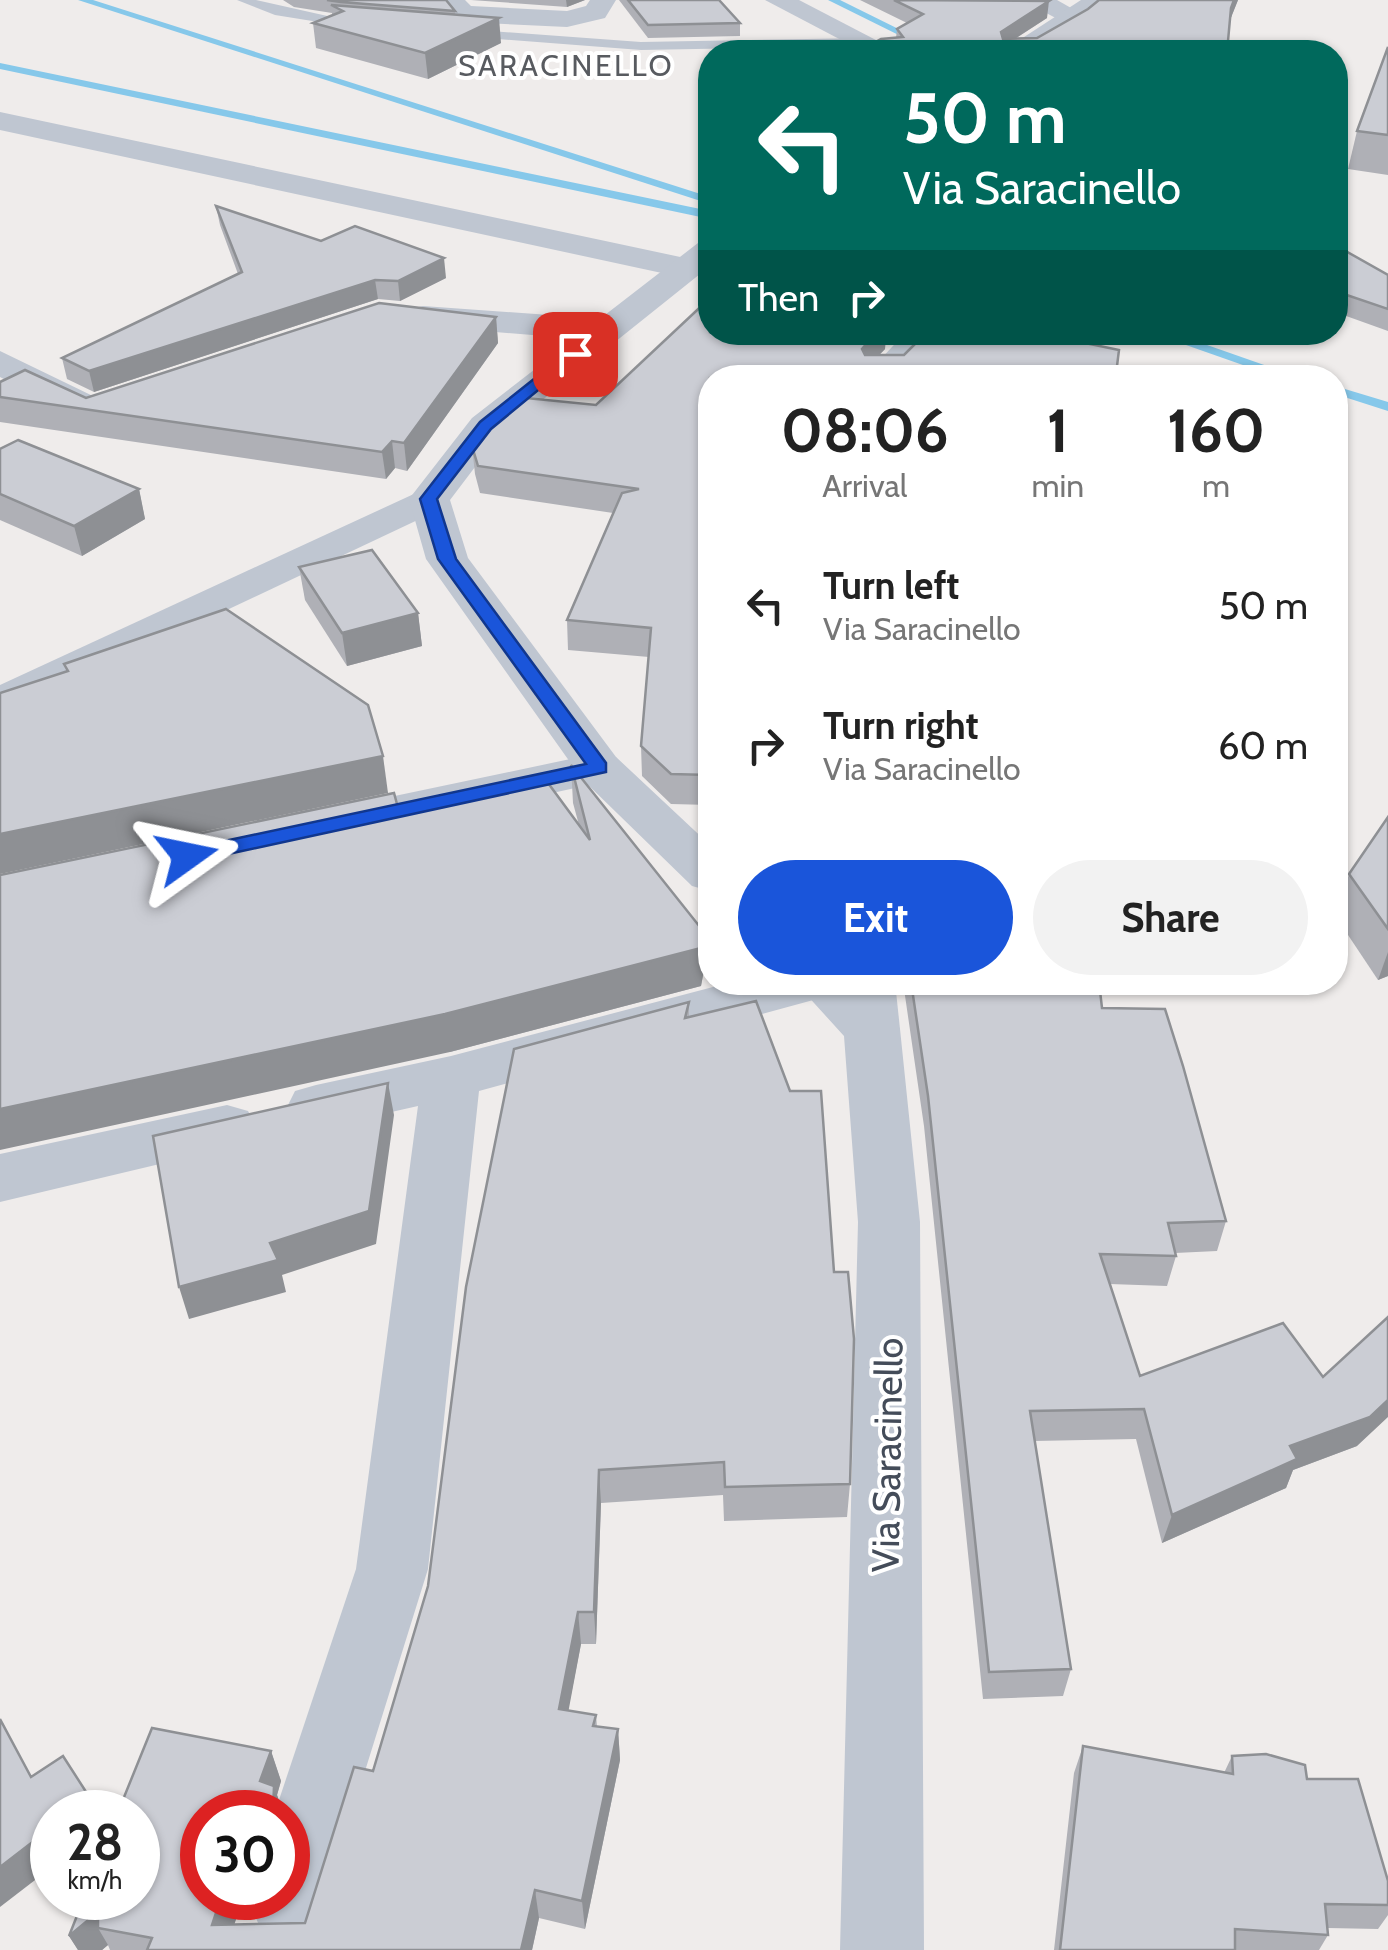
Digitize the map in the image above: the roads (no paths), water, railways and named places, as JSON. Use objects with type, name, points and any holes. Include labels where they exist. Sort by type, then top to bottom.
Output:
[{"type":"street","points":[[451,0],[464,14],[567,19],[596,12],[604,0]]},
{"type":"street","points":[[778,0],[861,40]]},
{"type":"street","points":[[1035,0],[1074,17]]},
{"type":"street","points":[[1035,40],[1099,0]]},
{"type":"street","points":[[0,121],[698,258]]},
{"type":"street","points":[[0,702],[429,499],[486,426],[698,258]]},
{"type":"street","points":[[380,314],[604,330]]},
{"type":"street","points":[[894,365],[914,345]]},
{"type":"street","points":[[0,362],[91,410],[127,398]]},
{"type":"street","points":[[429,499],[447,559],[599,768],[698,863]]},
{"type":"street","points":[[290,834],[599,768]]},
{"type":"street","points":[[0,1178],[451,1077],[759,995]]},
{"type":"street","name":"Via Saracinello","points":[[869,1006],[889,1222],[882,1950]]},
{"type":"street","points":[[310,1825],[392,1569],[451,1077]]},
{"type":"street","points":[[270,1950],[280,1920]]},
{"type":"lane","points":[[243,0],[275,11],[379,26]]},
{"type":"lane","points":[[454,32],[641,46],[698,46]]},
{"type":"waterway","points":[[83,0],[698,197]]},
{"type":"waterway","points":[[833,0],[915,40]]},
{"type":"waterway","points":[[0,66],[698,212]]},
{"type":"waterway","points":[[1195,345],[1255,365]]},
{"type":"waterway","points":[[1348,394],[1388,407]]},
{"type":"district","name":"SARACINELLO","points":[[566,65]]}]
